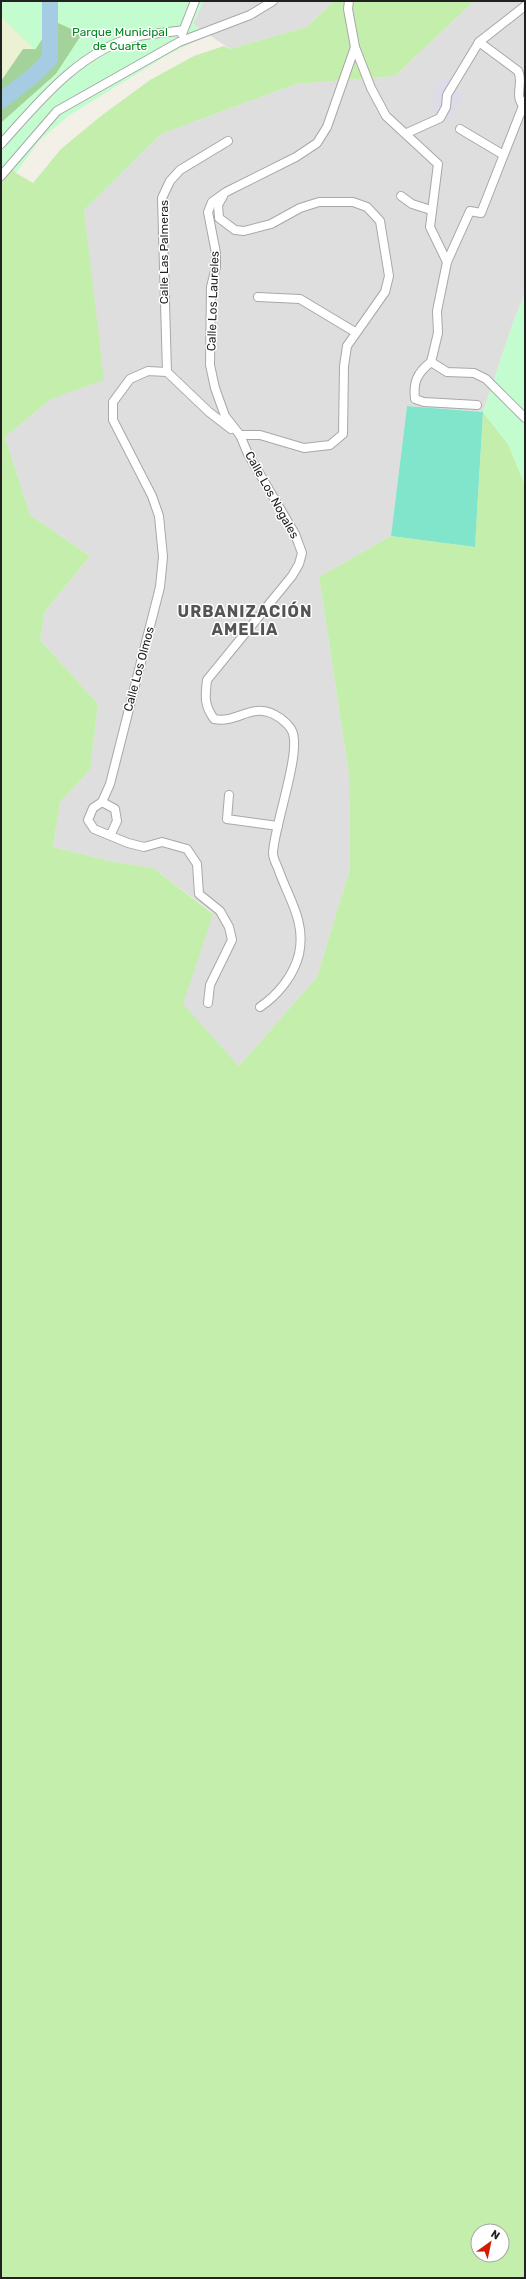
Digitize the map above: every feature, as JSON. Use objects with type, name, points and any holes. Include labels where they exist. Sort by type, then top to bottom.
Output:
[{"type":"street","points":[[179,42],[195,1]]},
{"type":"street","points":[[1,176],[57,111],[179,42],[250,15],[273,1]]},
{"type":"street","points":[[349,1],[348,9],[355,47],[372,88],[386,116],[407,133],[438,164],[430,227],[447,262]]},
{"type":"street","points":[[407,133],[440,118],[446,107],[447,95],[479,42],[525,6]]},
{"type":"street","points":[[1,144],[45,95],[73,68],[109,48],[134,37],[183,30]]},
{"type":"street","points":[[477,405],[424,402],[415,399],[414,388],[419,372],[431,362],[438,333],[437,311],[447,262],[470,211],[481,213],[502,154],[524,103],[518,94],[521,76],[518,71],[479,42]]},
{"type":"street","name":"Calle Los Laureles","points":[[240,435],[225,416],[215,388],[210,365],[211,287],[216,267],[216,253],[208,212],[212,202],[226,192],[296,158],[317,143],[327,127],[355,47]]},
{"type":"street","points":[[460,129],[502,154]]},
{"type":"street","name":"Calle Las Palmeras","points":[[167,372],[162,198],[170,181],[180,170],[228,141]]},
{"type":"street","points":[[167,372],[209,412],[240,435],[260,435],[304,448],[330,445],[343,434],[344,366],[347,346],[355,332],[385,292],[389,276],[380,220],[367,208],[353,202],[319,202],[300,208],[271,224],[244,231],[235,230],[226,225],[219,218],[217,212],[218,205],[226,192]]},
{"type":"street","points":[[401,196],[412,204],[431,210]]},
{"type":"street","points":[[258,297],[300,299],[355,332]]},
{"type":"street","points":[[431,362],[446,372],[474,373],[486,379],[525,418]]},
{"type":"street","name":"Calle Los Olmos","points":[[167,372],[148,371],[130,379],[113,402],[113,420],[152,496],[159,516],[164,558],[160,587],[110,784],[102,802],[94,808],[88,820],[94,830],[110,834],[128,843],[144,846],[162,842],[187,849],[197,864],[200,894],[220,912],[229,927],[232,940],[210,985],[208,1003]]},
{"type":"street","name":"Calle Los Nogales","points":[[240,435],[248,454],[295,534],[302,553],[299,564],[292,576],[207,680],[207,708],[214,719],[225,721],[257,709],[273,713],[292,731],[294,742],[292,762],[273,855],[283,883],[294,902],[301,936],[299,955],[286,982],[270,1001],[260,1007]]},
{"type":"street","points":[[229,795],[227,819],[278,826]]},
{"type":"street","points":[[102,802],[116,809],[117,821],[110,834]]},
{"type":"shaded area","points":[[203,1],[334,1],[307,27],[230,49],[193,24]]},
{"type":"shaded area","points":[[474,1],[525,1],[525,293],[514,320],[483,412],[407,406],[391,536],[319,577],[349,774],[350,869],[317,977],[239,1066],[182,1004],[213,913],[153,868],[114,862],[53,847],[60,802],[90,770],[98,704],[40,640],[45,611],[90,556],[30,515],[5,437],[51,399],[103,380],[84,210],[161,134],[296,84],[395,76]]},
{"type":"shaded area","points":[[444,76],[456,85],[455,88],[464,94],[448,125],[433,109],[433,90]]},
{"type":"green space","name":"Parque Municipal de Cuarte","points":[[1,1],[204,1],[193,24],[208,34],[166,56],[68,116],[39,141],[16,173],[10,167],[1,176],[1,123],[56,74],[82,34],[54,21],[35,50],[1,17]]},
{"type":"green space","points":[[334,1],[474,1],[395,76],[296,84],[161,134],[84,210],[104,380],[51,399],[5,437],[30,515],[90,556],[45,611],[40,640],[98,704],[90,770],[60,802],[53,847],[114,862],[153,868],[213,914],[183,1004],[239,1066],[317,977],[350,869],[349,774],[319,577],[391,536],[475,547],[483,412],[508,444],[525,485],[525,2278],[1,2278],[1,176],[10,166],[16,173],[33,183],[61,149],[101,116],[150,80],[194,56],[224,46],[230,49],[307,27]]},
{"type":"green space","points":[[1,17],[35,50],[1,81]]},
{"type":"green space","points":[[54,21],[83,33],[56,74],[1,123],[1,81],[23,49],[35,49]]},
{"type":"green space","points":[[525,293],[525,485],[508,444],[483,412],[514,320]]},
{"type":"green space","points":[[407,406],[483,412],[475,547],[391,536]]},
{"type":"waterway","points":[[1,101],[34,75],[50,59],[50,1]]},
{"type":"district","name":"URBANIZACIÓN AMELIA","points":[[245,620]]}]
